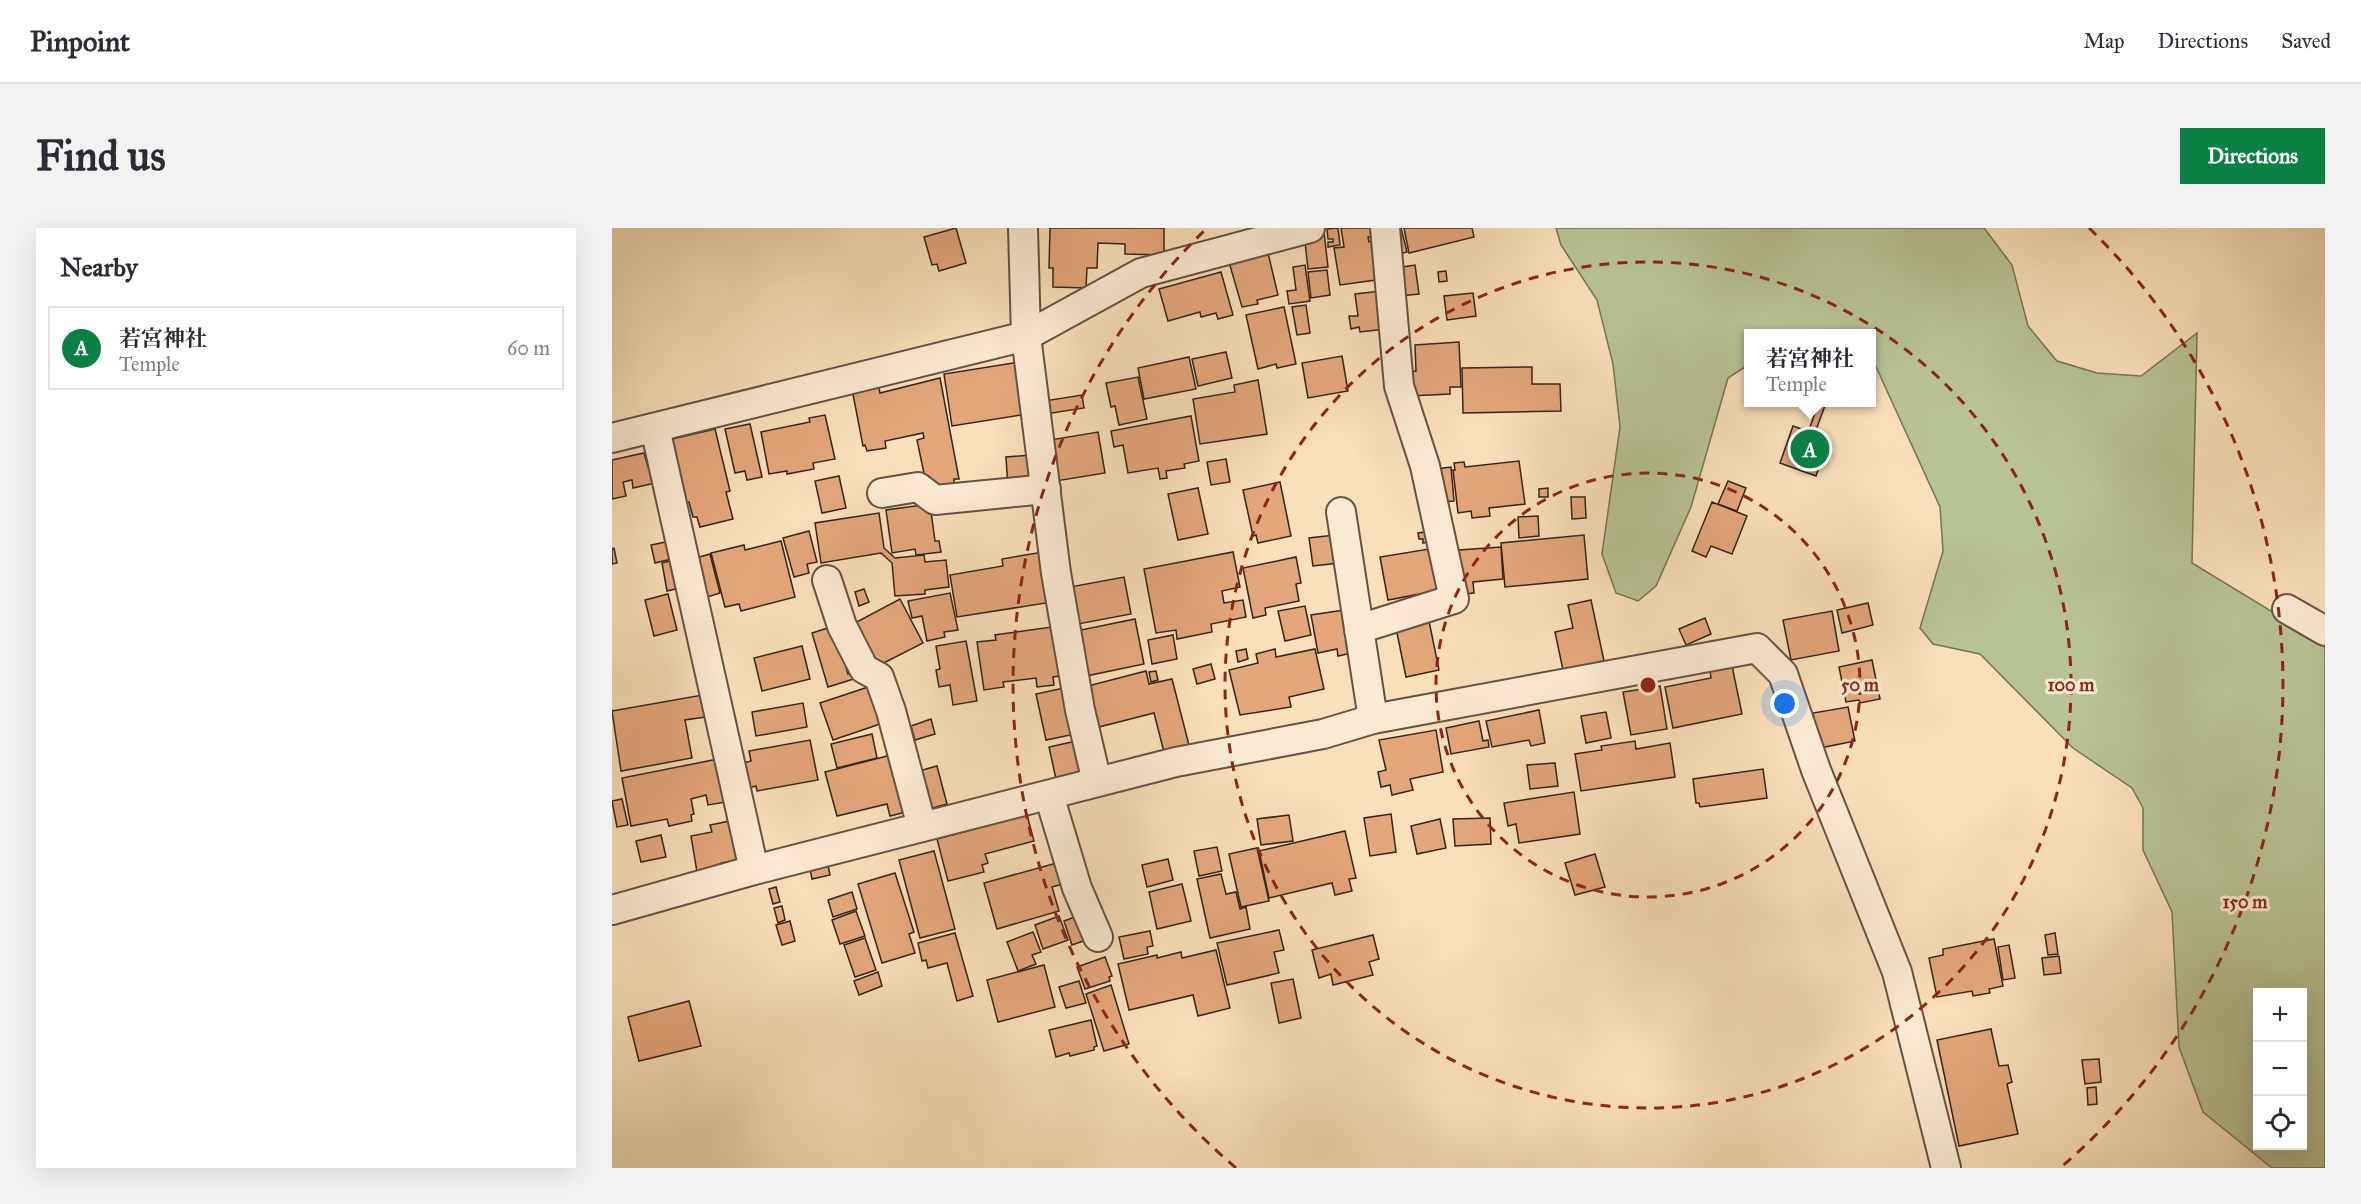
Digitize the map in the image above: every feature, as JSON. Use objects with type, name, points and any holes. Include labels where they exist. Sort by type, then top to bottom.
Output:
[{"type":"street","points":[[1023,228],[1026,336],[1056,573],[1080,710],[1097,782]]},
{"type":"street","points":[[612,438],[1026,336],[1141,273],[1310,228]]},
{"type":"street","points":[[1359,629],[1454,599],[1425,466],[1400,386],[1385,228]]},
{"type":"street","points":[[655,428],[754,870]]},
{"type":"street","points":[[882,493],[918,488],[936,500],[1046,489]]},
{"type":"street","points":[[1341,512],[1372,719]]},
{"type":"street","points":[[827,580],[842,626],[864,669],[879,677],[891,711],[922,827]]},
{"type":"street","points":[[2287,609],[2325,631]]},
{"type":"street","points":[[612,910],[754,870],[1097,782],[1220,753],[1323,734],[1372,719],[1757,648],[1783,674],[1816,770],[1896,972],[1946,1168]]},
{"type":"street","points":[[1049,795],[1077,888],[1098,937]]},
{"type":"green space","points":[[1556,228],[1984,228],[2012,265],[2028,326],[2057,361],[2097,373],[2141,376],[2197,333],[2192,563],[2325,644],[2325,1168],[2272,1168],[2203,1112],[2179,1047],[2172,912],[2143,850],[2143,808],[2132,788],[2073,748],[1980,654],[1933,644],[1920,628],[1943,551],[1940,507],[1876,367],[1876,329],[1744,329],[1744,368],[1728,378],[1691,507],[1656,586],[1638,601],[1616,593],[1602,554],[1620,427],[1613,364],[1597,300],[1561,245]]},
{"type":"building","points":[[956,228],[966,263],[939,271],[937,264],[932,265],[924,237]]},
{"type":"building","points":[[1050,228],[1164,228],[1164,255],[1125,254],[1125,244],[1098,243],[1097,268],[1087,268],[1086,288],[1053,287],[1053,268],[1049,268]]},
{"type":"building","points":[[1338,228],[1340,245],[1328,247],[1328,242],[1333,242],[1333,239],[1328,239],[1327,229]]},
{"type":"building","points":[[1341,228],[1373,228],[1374,236],[1368,237],[1369,242],[1377,241],[1383,279],[1340,285],[1334,248],[1344,247]]},
{"type":"building","points":[[1388,228],[1401,228],[1407,252],[1395,255]]},
{"type":"building","points":[[1404,228],[1472,228],[1474,237],[1409,253]]},
{"type":"building","points":[[1324,232],[1328,267],[1308,269],[1305,242],[1317,240],[1316,233]]},
{"type":"building","points":[[1268,253],[1278,295],[1257,300],[1258,304],[1242,307],[1229,262]]},
{"type":"building","points":[[1305,265],[1310,301],[1289,304],[1287,291],[1296,290],[1293,267]]},
{"type":"building","points":[[1415,265],[1419,294],[1400,296],[1396,268]]},
{"type":"building","points":[[1327,270],[1330,295],[1311,298],[1308,272]]},
{"type":"building","points":[[1446,271],[1447,281],[1439,282],[1438,272]]},
{"type":"building","points":[[1221,272],[1233,315],[1218,319],[1216,313],[1201,317],[1200,312],[1168,321],[1159,289]]},
{"type":"building","points":[[1381,291],[1385,329],[1360,332],[1359,327],[1351,329],[1349,316],[1358,316],[1355,294]]},
{"type":"building","points":[[1473,293],[1476,316],[1447,320],[1444,296]]},
{"type":"building","points":[[1306,305],[1310,333],[1297,335],[1292,307]]},
{"type":"building","points":[[1284,307],[1296,364],[1277,368],[1276,364],[1258,369],[1246,315]]},
{"type":"building","points":[[1459,342],[1461,387],[1450,387],[1450,394],[1409,396],[1408,372],[1416,371],[1415,345]]},
{"type":"building","points":[[1226,352],[1232,378],[1198,386],[1192,359]]},
{"type":"building","points":[[1342,356],[1348,391],[1308,398],[1302,363]]},
{"type":"building","points":[[1189,357],[1196,389],[1144,399],[1138,368]]},
{"type":"building","points":[[1019,362],[1027,414],[952,426],[944,374]]},
{"type":"building","points":[[1532,367],[1532,384],[1560,384],[1561,411],[1463,413],[1462,368]]},
{"type":"building","points":[[1138,377],[1147,419],[1119,425],[1115,406],[1111,407],[1106,383]]},
{"type":"building","points":[[940,378],[959,479],[954,479],[954,483],[927,488],[917,440],[924,438],[923,433],[885,441],[886,448],[867,451],[865,445],[863,446],[852,389],[878,383],[880,393]]},
{"type":"building","points":[[1258,380],[1267,434],[1200,444],[1193,399],[1235,392],[1234,385]]},
{"type":"building","points":[[1082,395],[1084,408],[1046,414],[1044,401]]},
{"type":"building","points":[[1817,407],[1825,407],[1816,430],[1810,427]]},
{"type":"building","points":[[825,415],[835,459],[813,463],[814,469],[787,474],[787,471],[769,474],[761,432],[810,422],[809,418]]},
{"type":"building","points":[[1191,416],[1199,461],[1184,464],[1185,468],[1166,471],[1167,478],[1160,479],[1158,468],[1128,473],[1123,445],[1114,447],[1111,431]]},
{"type":"building","points":[[750,424],[762,477],[747,480],[745,471],[735,473],[725,429]]},
{"type":"building","points":[[1793,426],[1829,439],[1816,476],[1780,463]]},
{"type":"building","points":[[715,429],[730,491],[726,492],[733,519],[700,527],[697,517],[693,517],[689,502],[684,503],[668,440]]},
{"type":"building","points":[[1098,432],[1105,473],[1056,481],[1050,440]]},
{"type":"building","points":[[644,453],[648,467],[657,465],[660,482],[633,488],[632,480],[623,482],[626,496],[612,499],[612,460]]},
{"type":"building","points":[[1032,455],[1035,486],[1008,488],[1006,457]]},
{"type":"building","points":[[1226,459],[1230,482],[1211,485],[1207,462]]},
{"type":"building","points":[[1519,461],[1525,504],[1489,508],[1490,516],[1472,518],[1471,511],[1458,513],[1454,463],[1464,462],[1465,467]]},
{"type":"building","points":[[1451,467],[1454,501],[1440,502],[1436,469]]},
{"type":"building","points":[[839,476],[846,508],[822,513],[815,481]]},
{"type":"building","points":[[1728,481],[1746,488],[1737,511],[1718,504]]},
{"type":"building","points":[[1280,482],[1291,536],[1258,543],[1256,535],[1253,536],[1243,490]]},
{"type":"building","points":[[1198,488],[1208,534],[1178,540],[1168,494]]},
{"type":"building","points":[[1548,488],[1548,497],[1539,497],[1539,489]]},
{"type":"building","points":[[1571,497],[1585,497],[1586,518],[1572,519]]},
{"type":"building","points":[[1712,502],[1747,516],[1732,554],[1711,546],[1706,557],[1692,551]]},
{"type":"building","points":[[930,504],[935,541],[939,541],[941,552],[916,555],[915,549],[892,553],[886,510]]},
{"type":"building","points":[[879,513],[884,548],[895,558],[924,555],[925,562],[946,560],[949,587],[925,590],[925,594],[895,596],[892,563],[881,553],[821,563],[815,523]]},
{"type":"building","points":[[1538,516],[1539,536],[1519,538],[1518,517]]},
{"type":"building","points":[[809,531],[817,562],[807,564],[809,573],[794,577],[783,538]]},
{"type":"building","points":[[1432,531],[1434,541],[1423,543],[1423,539],[1419,539],[1418,533]]},
{"type":"building","points":[[1335,535],[1339,563],[1313,566],[1309,538]]},
{"type":"building","points":[[1584,535],[1588,579],[1505,587],[1501,543]]},
{"type":"building","points":[[680,539],[684,556],[655,563],[651,545]]},
{"type":"building","points":[[781,541],[795,597],[741,611],[739,604],[725,607],[711,553],[744,545],[745,550]]},
{"type":"building","points":[[1501,547],[1503,579],[1473,582],[1474,593],[1464,594],[1459,550]]},
{"type":"building","points":[[614,548],[617,563],[612,564],[612,549]]},
{"type":"building","points":[[1435,548],[1444,597],[1421,601],[1420,594],[1388,600],[1380,557]]},
{"type":"building","points":[[1043,552],[1052,602],[957,617],[950,575],[1003,566],[1002,559]]},
{"type":"building","points":[[1233,552],[1240,587],[1222,591],[1224,603],[1243,600],[1246,617],[1211,624],[1212,632],[1177,639],[1176,630],[1156,633],[1144,569]]},
{"type":"building","points":[[710,554],[720,593],[704,598],[696,558]]},
{"type":"building","points":[[685,557],[692,585],[667,591],[662,563]]},
{"type":"building","points":[[1296,557],[1301,583],[1296,584],[1299,601],[1265,608],[1266,615],[1253,618],[1243,568]]},
{"type":"building","points":[[1124,577],[1131,614],[1078,624],[1070,587]]},
{"type":"building","points":[[864,589],[869,602],[859,606],[855,592]]},
{"type":"building","points":[[950,593],[958,630],[944,632],[945,637],[927,641],[922,616],[912,618],[908,601]]},
{"type":"building","points":[[668,594],[677,630],[654,636],[645,600]]},
{"type":"building","points":[[900,599],[923,643],[874,668],[851,625]]},
{"type":"building","points":[[1591,600],[1604,661],[1563,670],[1555,632],[1573,628],[1568,605]]},
{"type":"building","points":[[1868,603],[1873,625],[1842,633],[1837,610]]},
{"type":"building","points":[[1305,606],[1311,635],[1285,641],[1278,611]]},
{"type":"building","points":[[1344,610],[1352,653],[1338,656],[1337,649],[1318,653],[1311,615]]},
{"type":"building","points":[[1832,611],[1839,651],[1791,660],[1783,620]]},
{"type":"building","points":[[1705,618],[1711,634],[1686,645],[1679,629]]},
{"type":"building","points":[[1135,619],[1144,664],[1086,676],[1076,631]]},
{"type":"building","points":[[1429,621],[1439,670],[1406,677],[1396,628]]},
{"type":"building","points":[[834,626],[848,674],[855,672],[857,678],[828,687],[812,633]]},
{"type":"building","points":[[1059,626],[1066,675],[1053,677],[1054,685],[1037,687],[1036,678],[1003,682],[1004,687],[984,690],[977,642],[996,640],[995,635]]},
{"type":"building","points":[[1173,635],[1177,659],[1152,664],[1148,640]]},
{"type":"building","points":[[966,641],[977,701],[953,705],[950,685],[939,687],[936,670],[940,669],[936,646]]},
{"type":"building","points":[[802,646],[810,679],[762,691],[754,658]]},
{"type":"building","points":[[1246,649],[1248,659],[1238,662],[1236,651]]},
{"type":"building","points":[[1275,649],[1276,657],[1315,649],[1324,689],[1289,697],[1291,707],[1240,715],[1229,670],[1258,663],[1256,654]]},
{"type":"building","points":[[1872,660],[1880,699],[1860,703],[1859,700],[1846,702],[1839,667]]},
{"type":"building","points":[[1211,664],[1215,679],[1197,684],[1193,669]]},
{"type":"building","points":[[1732,666],[1742,714],[1673,728],[1665,687],[1711,678],[1710,671]]},
{"type":"building","points":[[1146,671],[1149,684],[1172,679],[1190,749],[1165,756],[1154,713],[1095,728],[1084,687]]},
{"type":"building","points":[[1156,671],[1158,680],[1151,682],[1149,672]]},
{"type":"building","points":[[874,685],[886,722],[833,740],[820,703]]},
{"type":"building","points":[[1660,686],[1667,729],[1631,735],[1623,692]]},
{"type":"building","points":[[1069,687],[1080,733],[1046,740],[1036,694]]},
{"type":"building","points":[[708,694],[712,716],[685,720],[692,758],[621,771],[612,711]]},
{"type":"building","points":[[803,703],[807,727],[756,736],[752,712]]},
{"type":"building","points":[[1848,707],[1855,741],[1820,748],[1813,713]]},
{"type":"building","points":[[1539,710],[1545,743],[1531,746],[1529,740],[1492,747],[1486,721]]},
{"type":"building","points":[[1606,712],[1611,738],[1586,743],[1581,716]]},
{"type":"building","points":[[931,719],[935,734],[915,740],[911,726]]},
{"type":"building","points":[[1479,721],[1483,741],[1488,740],[1489,747],[1451,754],[1446,728]]},
{"type":"building","points":[[1436,730],[1443,772],[1410,779],[1413,790],[1392,795],[1390,785],[1381,787],[1378,772],[1386,770],[1379,740]]},
{"type":"building","points":[[872,734],[877,758],[837,768],[831,744]]},
{"type":"building","points":[[810,740],[818,780],[757,791],[756,786],[748,788],[743,763],[751,761],[749,751]]},
{"type":"building","points":[[1081,740],[1085,762],[1078,774],[1056,779],[1049,747]]},
{"type":"building","points":[[1635,741],[1636,749],[1670,743],[1675,777],[1581,791],[1575,754],[1602,750],[1601,746]]},
{"type":"building","points":[[899,753],[914,810],[890,816],[887,804],[837,816],[825,772]]},
{"type":"building","points":[[718,759],[726,802],[708,805],[706,795],[691,799],[694,814],[691,815],[692,821],[669,826],[667,819],[631,826],[622,778]]},
{"type":"building","points":[[1555,763],[1558,786],[1530,789],[1527,765]]},
{"type":"building","points":[[937,766],[947,804],[922,811],[912,773]]},
{"type":"building","points":[[1763,769],[1767,798],[1700,807],[1699,803],[1696,803],[1693,779]]},
{"type":"building","points":[[1574,792],[1580,834],[1519,843],[1516,824],[1508,826],[1504,803]]},
{"type":"building","points":[[622,799],[628,825],[617,827],[612,801]]},
{"type":"building","points":[[1391,814],[1396,852],[1370,856],[1364,818]]},
{"type":"building","points":[[1027,815],[1034,841],[985,854],[988,863],[982,865],[984,872],[948,881],[937,839]]},
{"type":"building","points":[[1289,815],[1293,841],[1261,845],[1257,819]]},
{"type":"building","points":[[1490,818],[1491,844],[1455,846],[1453,819]]},
{"type":"building","points":[[1440,819],[1446,848],[1417,854],[1411,826]]},
{"type":"building","points":[[730,821],[738,860],[721,863],[722,868],[697,872],[691,836],[712,832],[710,825]]},
{"type":"building","points":[[1345,831],[1356,878],[1349,879],[1352,891],[1335,895],[1332,883],[1269,898],[1259,851]]},
{"type":"building","points":[[661,835],[666,857],[641,862],[636,841]]},
{"type":"building","points":[[1217,847],[1222,871],[1199,876],[1194,851]]},
{"type":"building","points":[[1257,848],[1269,901],[1241,907],[1229,854]]},
{"type":"building","points":[[934,851],[955,929],[920,938],[899,860]]},
{"type":"building","points":[[1595,854],[1605,887],[1575,895],[1565,863]]},
{"type":"building","points":[[1168,859],[1173,880],[1147,887],[1142,865]]},
{"type":"building","points":[[1064,861],[1070,882],[1052,887],[1059,911],[997,929],[984,883]]},
{"type":"building","points":[[828,865],[830,875],[812,879],[810,869]]},
{"type":"building","points":[[895,873],[914,932],[909,934],[915,953],[882,963],[858,884]]},
{"type":"building","points":[[1221,874],[1226,894],[1236,892],[1240,909],[1246,907],[1250,929],[1210,938],[1197,879]]},
{"type":"building","points":[[1182,884],[1191,921],[1157,929],[1149,892]]},
{"type":"building","points":[[776,887],[780,902],[773,904],[769,889]]},
{"type":"building","points":[[852,892],[857,909],[833,917],[828,900]]},
{"type":"building","points":[[782,906],[785,920],[778,923],[774,908]]},
{"type":"building","points":[[856,911],[865,936],[840,944],[832,920]]},
{"type":"building","points":[[1083,914],[1092,938],[1072,945],[1064,921]]},
{"type":"building","points":[[1059,916],[1068,940],[1043,949],[1035,925]]},
{"type":"building","points":[[790,921],[795,941],[782,945],[776,925]]},
{"type":"building","points":[[1279,930],[1284,950],[1274,952],[1279,973],[1227,985],[1217,943]]},
{"type":"building","points":[[1150,931],[1153,946],[1147,947],[1148,954],[1124,959],[1119,937]]},
{"type":"building","points":[[1033,932],[1041,952],[1032,955],[1036,964],[1018,971],[1007,942]]},
{"type":"building","points":[[955,933],[973,996],[957,1001],[947,963],[928,968],[926,960],[922,961],[918,943]]},
{"type":"building","points":[[2055,933],[2058,954],[2048,955],[2045,935]]},
{"type":"building","points":[[1373,935],[1379,959],[1369,962],[1373,975],[1333,985],[1331,974],[1319,978],[1312,950]]},
{"type":"building","points":[[865,938],[876,970],[855,977],[844,945]]},
{"type":"building","points":[[1994,939],[2003,986],[1989,989],[1990,993],[1973,996],[1972,991],[1937,997],[1929,958],[1943,955],[1943,949]]},
{"type":"building","points":[[2009,945],[2015,978],[2003,980],[1998,947]]},
{"type":"building","points":[[1216,950],[1230,1008],[1198,1016],[1193,995],[1129,1010],[1118,964],[1157,955],[1157,958],[1181,952],[1182,958]]},
{"type":"building","points":[[2059,956],[2061,973],[2044,975],[2042,958]]},
{"type":"building","points":[[1105,957],[1112,976],[1109,977],[1110,981],[1085,989],[1077,967]]},
{"type":"building","points":[[1044,965],[1055,1007],[998,1022],[987,980]]},
{"type":"building","points":[[878,972],[882,986],[859,995],[854,981]]},
{"type":"building","points":[[1293,979],[1301,1018],[1279,1023],[1271,983]]},
{"type":"building","points":[[1079,981],[1086,1003],[1066,1008],[1059,987]]},
{"type":"building","points":[[1111,985],[1129,1044],[1104,1051],[1086,994]]},
{"type":"building","points":[[689,1001],[701,1046],[639,1061],[628,1017]]},
{"type":"building","points":[[1091,1020],[1097,1046],[1094,1050],[1056,1057],[1049,1030]]},
{"type":"building","points":[[1991,1029],[1999,1066],[2008,1065],[2012,1082],[2007,1084],[2018,1134],[1959,1146],[1937,1040]]},
{"type":"building","points":[[2099,1059],[2101,1082],[2085,1084],[2082,1060]]},
{"type":"building","points":[[2096,1087],[2097,1104],[2088,1105],[2087,1088]]},
{"type":"place","name":"若宮神社","points":[[1810,449]]}]
